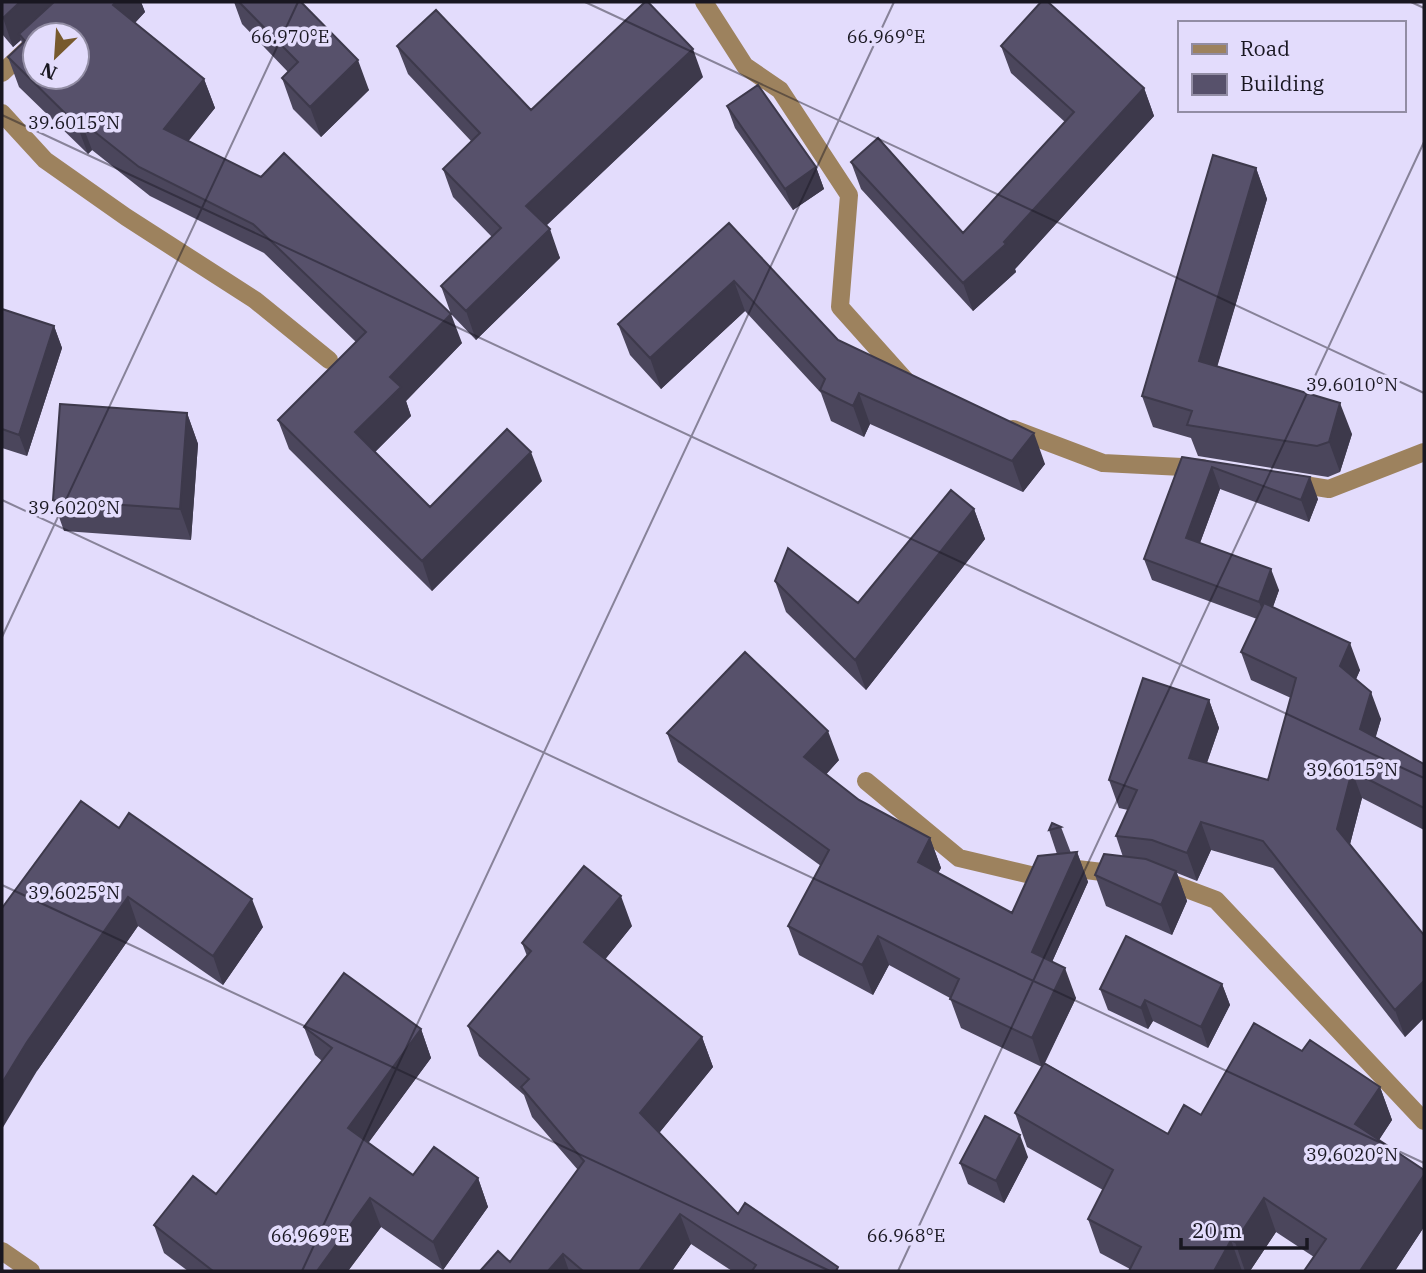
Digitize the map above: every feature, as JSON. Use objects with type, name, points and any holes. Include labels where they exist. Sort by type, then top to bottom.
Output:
[{"type":"street","points":[[704,2],[745,66],[780,89],[849,195],[839,307],[917,393]]},
{"type":"street","points":[[2,73],[21,55]]},
{"type":"street","points":[[2,113],[45,160],[126,217],[255,300],[329,360]]},
{"type":"street","points":[[991,421],[1103,463],[1188,466],[1226,472]]},
{"type":"street","points":[[1277,481],[1329,489],[1424,452]]},
{"type":"street","points":[[866,780],[960,858],[1035,876],[1077,869],[1160,879],[1216,900],[1424,1121]]},
{"type":"street","points":[[2,1251],[31,1271]]},
{"type":"building","points":[[2,2],[20,2],[3,18]]},
{"type":"building","points":[[54,2],[116,2],[113,5],[204,79],[164,129],[261,177],[284,153],[451,314],[390,377],[401,387],[355,432],[430,507],[507,429],[531,452],[422,561],[278,420],[366,332],[253,224],[139,167],[81,121],[77,125],[42,91],[91,91],[91,21],[33,21]]},
{"type":"building","points":[[239,2],[301,2],[358,60],[310,107],[282,78],[298,62]]},
{"type":"building","points":[[645,2],[693,49],[526,206],[550,229],[466,311],[441,286],[501,228],[443,169],[480,133],[397,46],[436,10],[531,110]]},
{"type":"building","points":[[1041,2],[1048,2],[1144,88],[1004,242],[1006,244],[963,283],[851,162],[878,138],[963,233],[1074,112],[1001,46]]},
{"type":"building","points":[[21,45],[21,70],[8,57]]},
{"type":"building","points":[[758,85],[816,167],[785,189],[727,106]]},
{"type":"building","points":[[1213,155],[1256,168],[1199,361],[1340,403],[1329,442],[1317,446],[1187,425],[1192,411],[1142,396]]},
{"type":"building","points":[[729,223],[838,340],[1034,433],[1012,461],[859,393],[853,406],[820,390],[825,379],[734,281],[650,358],[618,324]]},
{"type":"building","points":[[2,309],[54,326],[19,435],[2,429]]},
{"type":"building","points":[[60,404],[187,413],[180,509],[53,500]]},
{"type":"building","points":[[1182,457],[1310,477],[1301,500],[1212,467],[1186,538],[1271,569],[1259,602],[1144,559]]},
{"type":"building","points":[[951,490],[974,509],[855,660],[775,581],[788,548],[858,603]]},
{"type":"building","points":[[1264,603],[1350,643],[1340,666],[1371,692],[1360,729],[1424,764],[1424,808],[1352,771],[1337,829],[1424,935],[1424,981],[1395,1010],[1263,841],[1201,822],[1187,853],[1152,840],[1116,836],[1137,790],[1109,780],[1143,678],[1209,700],[1189,758],[1268,780],[1296,678],[1241,652]]},
{"type":"building","points":[[745,652],[828,731],[804,757],[859,800],[930,838],[918,862],[1012,913],[1038,856],[1077,852],[1032,952],[1065,968],[1032,1038],[950,999],[959,979],[878,936],[862,965],[788,926],[829,850],[667,733]]},
{"type":"building","points":[[81,801],[119,828],[129,813],[252,899],[213,956],[128,897],[27,1042],[2,1083],[2,908]]},
{"type":"building","points":[[1052,823],[1061,827],[1049,830]]},
{"type":"building","points":[[1104,854],[1146,859],[1176,871],[1161,905],[1095,875]]},
{"type":"building","points":[[584,866],[621,896],[584,942],[702,1037],[640,1113],[738,1214],[745,1203],[838,1267],[836,1271],[752,1271],[756,1265],[680,1214],[639,1271],[583,1271],[563,1254],[548,1271],[480,1271],[498,1251],[510,1262],[584,1161],[521,1087],[529,1079],[468,1026],[531,951],[522,943]]},
{"type":"building","points":[[1126,936],[1222,984],[1201,1027],[1145,1000],[1141,1008],[1100,989]]},
{"type":"building","points":[[344,973],[421,1029],[348,1128],[413,1175],[434,1147],[478,1178],[433,1242],[370,1198],[317,1271],[213,1271],[154,1225],[193,1176],[216,1194],[332,1048],[304,1027]]},
{"type":"building","points":[[1254,1023],[1302,1051],[1310,1040],[1380,1087],[1355,1124],[1424,1170],[1424,1175],[1360,1271],[1304,1271],[1326,1239],[1264,1198],[1235,1242],[1231,1240],[1214,1271],[1129,1271],[1141,1247],[1088,1219],[1113,1170],[1015,1113],[1044,1063],[1168,1134],[1184,1105],[1201,1115]]},
{"type":"building","points":[[985,1116],[1020,1135],[996,1181],[960,1163]]}]
